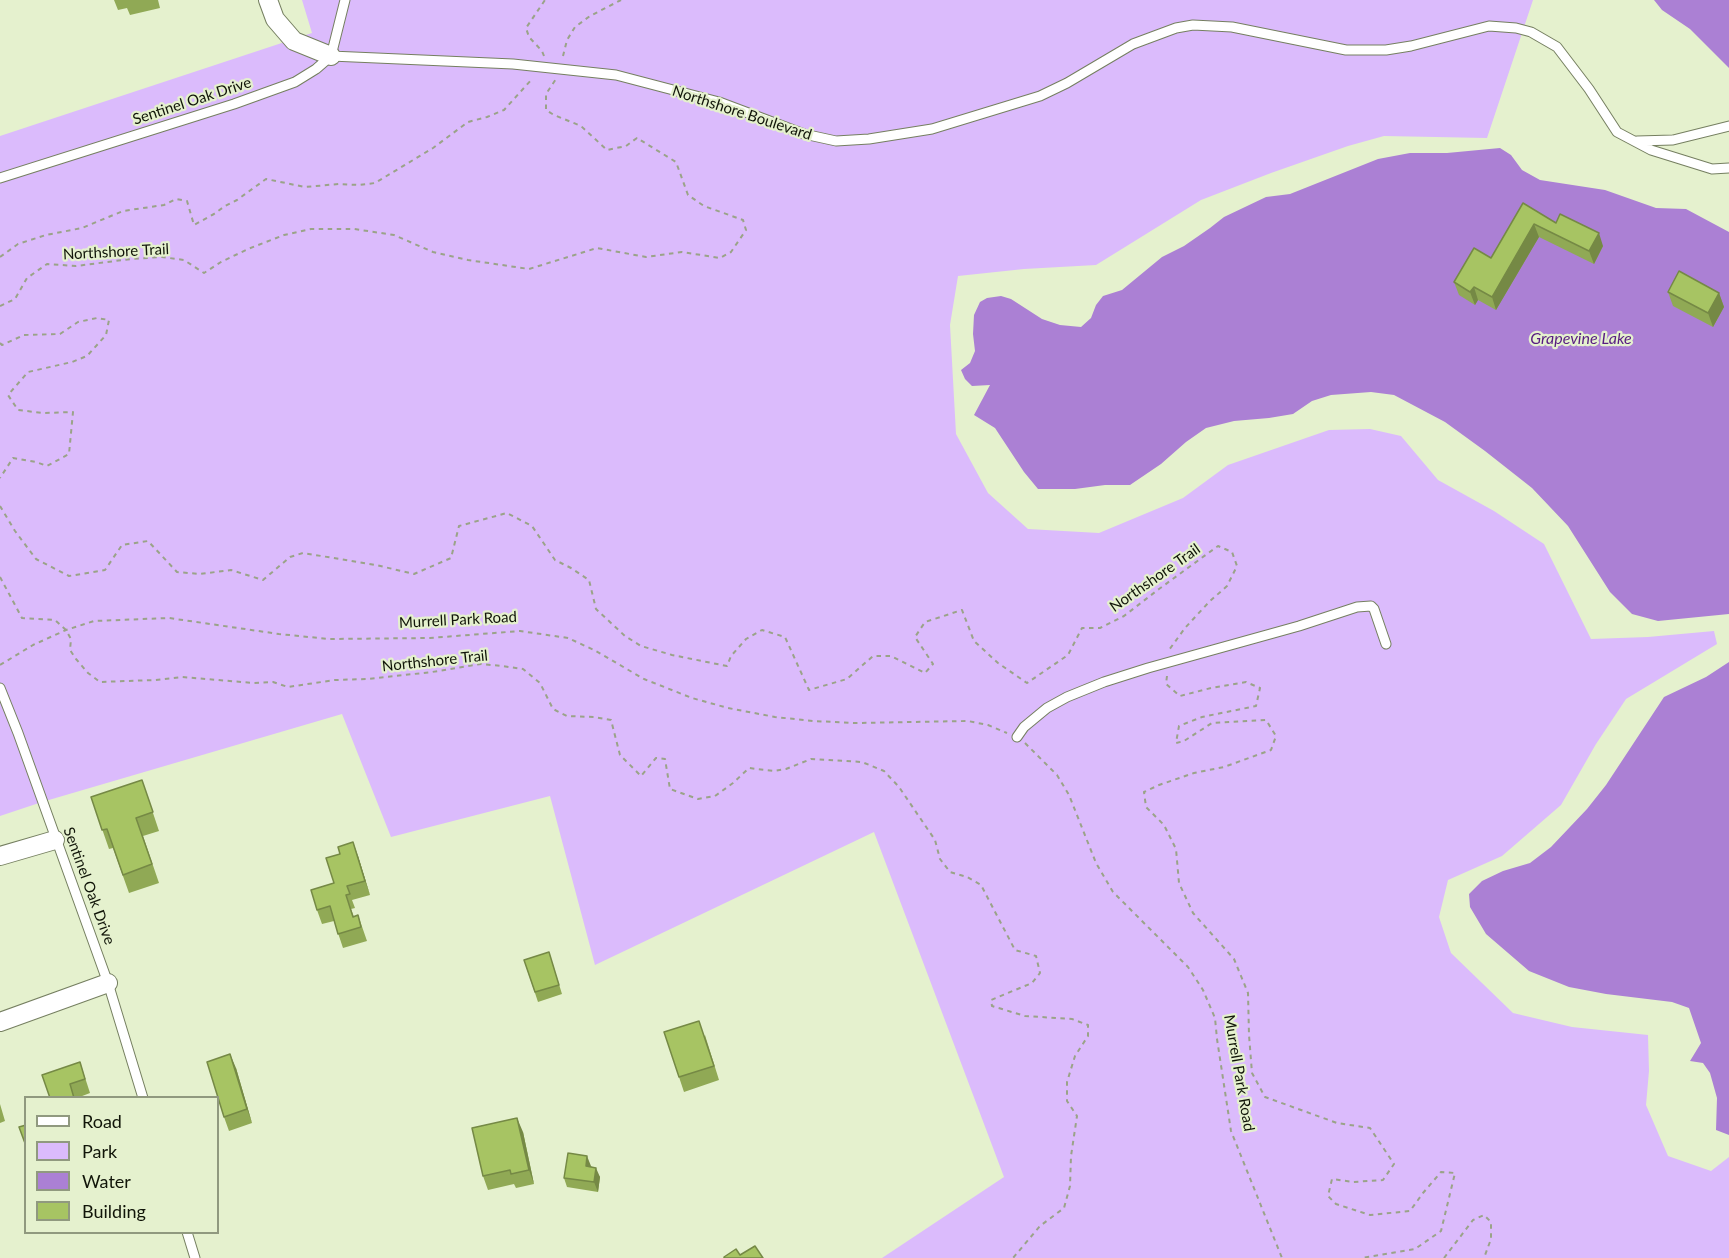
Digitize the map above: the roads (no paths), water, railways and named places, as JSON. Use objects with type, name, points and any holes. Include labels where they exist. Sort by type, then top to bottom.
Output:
[{"type":"street","name":"Northshore Boulevard","points":[[268,0],[275,20],[294,41],[331,56]]},
{"type":"street","points":[[0,856],[56,840]]},
{"type":"street","points":[[0,1022],[108,983]]},
{"type":"lane","points":[[331,56],[345,0]]},
{"type":"lane","name":"Northshore Boulevard","points":[[331,56],[502,64],[616,75],[719,102],[804,134],[836,141],[869,139],[932,129],[1040,96],[1067,83],[1133,44],[1176,28],[1193,25],[1232,27],[1346,50],[1386,50],[1489,26],[1515,28],[1531,32],[1557,47],[1589,89],[1617,132],[1651,150],[1712,169],[1729,168]]},
{"type":"lane","name":"Sentinel Oak Drive","points":[[0,178],[273,91],[295,82],[331,56]]},
{"type":"lane","points":[[1634,141],[1673,140],[1729,126]]},
{"type":"lane","points":[[1017,737],[1024,727],[1047,708],[1104,682],[1357,608],[1371,606],[1374,609],[1386,644]]},
{"type":"lane","name":"Sentinel Oak Drive","points":[[0,688],[108,983],[142,1096]]},
{"type":"lane","points":[[187,1234],[195,1258]]},
{"type":"water","points":[[1654,0],[1729,0],[1729,68],[1690,29],[1662,10]]},
{"type":"water","name":"Grapevine Lake","points":[[1500,148],[1511,155],[1522,170],[1540,180],[1605,190],[1656,208],[1686,209],[1729,232],[1729,614],[1658,621],[1632,614],[1610,592],[1568,526],[1532,488],[1445,422],[1394,395],[1371,392],[1331,395],[1312,401],[1293,414],[1234,421],[1206,428],[1161,464],[1130,485],[1105,485],[1075,489],[1038,489],[995,428],[974,415],[990,385],[972,386],[965,379],[961,370],[970,363],[975,351],[974,315],[980,302],[987,298],[1001,296],[1011,299],[1042,319],[1060,325],[1081,327],[1091,318],[1096,305],[1103,296],[1122,290],[1162,257],[1184,246],[1224,217],[1266,197],[1290,194],[1378,159],[1410,153],[1447,153]]},
{"type":"water","points":[[1729,662],[1729,1135],[1716,1130],[1717,1098],[1710,1073],[1703,1063],[1690,1061],[1701,1043],[1689,1008],[1672,1002],[1569,987],[1529,971],[1486,934],[1470,907],[1469,894],[1482,881],[1503,871],[1530,863],[1551,847],[1606,785],[1664,697],[1706,677]]}]
